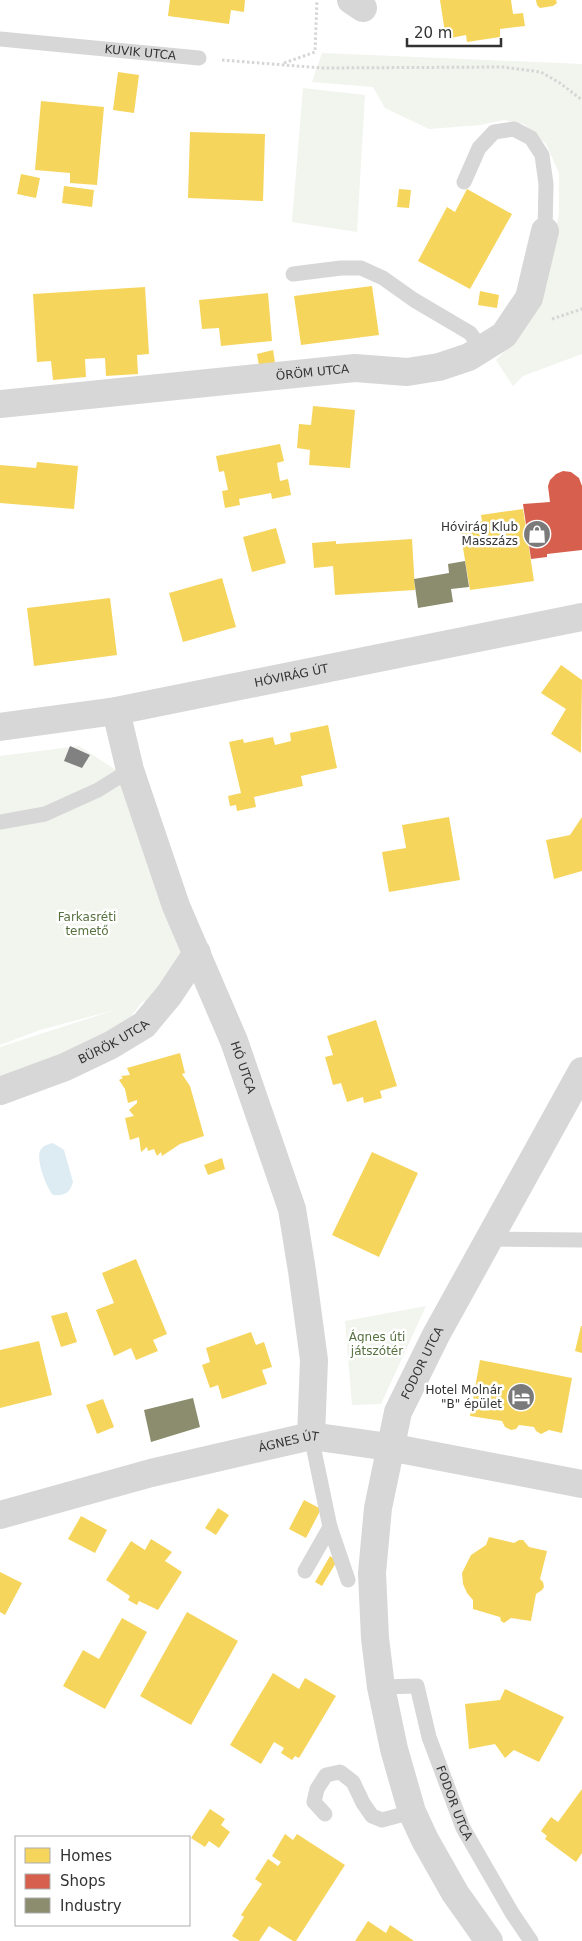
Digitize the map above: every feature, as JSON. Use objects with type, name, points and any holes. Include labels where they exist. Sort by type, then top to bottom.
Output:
[{"type":"street","name":"ÖRÖM UTCA","points":[[0,404],[355,368],[407,372],[461,360],[504,335],[529,298],[544,231]]},
{"type":"street","name":"HÓVIRÁG ÚT","points":[[0,727],[116,711],[582,617]]},
{"type":"street","name":"HÓ UTCA","points":[[116,711],[130,770],[176,906],[234,1041],[292,1209],[314,1360],[311,1436]]},
{"type":"street","name":"BÜRÖK UTCA","points":[[0,1090],[66,1067],[111,1045],[144,1025],[169,995],[197,953]]},
{"type":"street","name":"FODOR UTCA","points":[[489,1941],[455,1893],[412,1812],[394,1749],[381,1687],[375,1638],[372,1573],[378,1508],[389,1447],[398,1412],[436,1335],[582,1071]]},
{"type":"street","name":"ÁGNES ÚT","points":[[0,1515],[151,1472],[311,1436],[389,1447],[582,1484]]},
{"type":"lane","name":"KUVIK UTCA","points":[[0,40],[199,58]]},
{"type":"lane","points":[[464,182],[479,148],[494,132],[514,128],[531,138],[542,155],[546,184],[544,231]]},
{"type":"lane","points":[[292,274],[341,268],[361,268],[384,278],[414,300],[470,333],[482,349]]},
{"type":"lane","points":[[0,822],[45,814],[98,790],[130,770]]},
{"type":"lane","points":[[489,1239],[582,1240]]},
{"type":"lane","points":[[311,1436],[330,1527],[348,1580]]},
{"type":"lane","points":[[305,1571],[330,1527]]},
{"type":"lane","name":"FODOR UTCA","points":[[381,1687],[417,1686],[429,1737],[463,1828],[512,1913],[531,1941]]},
{"type":"lane","points":[[326,1814],[314,1802],[317,1789],[326,1776],[340,1772],[353,1782],[363,1803],[372,1816],[382,1820],[412,1812]]},
{"type":"path","points":[[281,64],[315,52],[317,0]]},
{"type":"path","points":[[199,58],[322,68],[502,67],[541,72],[560,83],[582,100]]},
{"type":"green space","points":[[322,53],[582,64],[582,354],[523,376],[513,386],[496,360],[514,342],[548,271],[559,213],[559,173],[546,144],[524,124],[504,120],[480,125],[429,129],[385,108],[373,87],[312,82]]},
{"type":"green space","points":[[303,88],[365,95],[357,232],[292,222]]},
{"type":"green space","name":"Farkasréti temető","points":[[79,746],[131,780],[194,957],[162,996],[142,1002],[120,1031],[0,1084],[0,1047],[118,1009],[40,1030],[0,1045],[0,756]]},
{"type":"green space","name":"Ágnes úti játszótér","points":[[426,1306],[381,1404],[352,1405],[345,1321]]},
{"type":"shaded area","points":[[53,1143],[64,1150],[73,1182],[66,1193],[60,1195],[53,1195],[45,1181],[39,1156],[41,1149]]},
{"type":"building: Homes","points":[[170,0],[245,0],[244,12],[231,10],[229,24],[168,16]]},
{"type":"building: Homes","points":[[440,0],[511,0],[513,14],[523,13],[525,26],[500,29],[500,37],[467,42],[466,35],[446,39]]},
{"type":"building: Homes","points":[[536,0],[556,0],[557,3],[553,6],[540,8]]},
{"type":"building: Homes","points":[[118,72],[139,75],[134,113],[113,110]]},
{"type":"building: Homes","points":[[41,101],[104,107],[97,185],[70,183],[70,173],[35,170]]},
{"type":"building: Homes","points":[[190,132],[265,134],[263,201],[188,198]]},
{"type":"building: Homes","points":[[21,174],[40,178],[36,198],[17,194]]},
{"type":"building: Homes","points":[[64,186],[94,190],[92,207],[62,203]]},
{"type":"building: Homes","points":[[399,189],[411,190],[409,208],[397,207]]},
{"type":"building: Homes","points":[[467,189],[512,214],[470,289],[418,261],[447,207],[455,212]]},
{"type":"building: Homes","points":[[372,286],[379,335],[301,345],[294,296]]},
{"type":"building: Homes","points":[[145,287],[149,354],[137,355],[138,374],[106,376],[105,358],[85,359],[86,377],[53,380],[51,361],[37,362],[33,294]]},
{"type":"building: Homes","points":[[480,291],[499,295],[497,308],[478,305]]},
{"type":"building: Homes","points":[[268,293],[272,341],[221,346],[219,328],[202,329],[199,300]]},
{"type":"building: Homes","points":[[273,350],[276,369],[260,372],[257,354]]},
{"type":"building: Homes","points":[[313,406],[355,410],[350,468],[309,465],[310,450],[297,448],[299,424],[311,425]]},
{"type":"building: Homes","points":[[280,444],[284,461],[277,463],[280,481],[288,479],[291,495],[272,499],[271,493],[239,499],[240,505],[225,508],[222,491],[228,490],[224,471],[219,472],[216,456]]},
{"type":"building: Homes","points":[[37,462],[78,466],[74,509],[0,503],[0,465],[36,468]]},
{"type":"building: Homes","points":[[523,509],[534,581],[470,590],[460,530],[472,528],[472,523],[482,521],[481,515]]},
{"type":"building: Homes","points":[[276,528],[286,563],[252,572],[243,537]]},
{"type":"building: Homes","points":[[412,539],[415,590],[335,595],[333,566],[314,568],[312,543],[336,541],[336,544]]},
{"type":"building: Homes","points":[[222,578],[236,627],[183,642],[169,593]]},
{"type":"building: Homes","points":[[110,598],[117,655],[34,666],[27,608]]},
{"type":"building: Homes","points":[[561,665],[582,680],[581,753],[551,734],[566,709],[541,693]]},
{"type":"building: Homes","points":[[328,725],[337,768],[301,776],[303,786],[254,797],[256,807],[237,811],[236,805],[230,806],[228,796],[241,793],[229,742],[243,739],[244,743],[273,737],[275,745],[291,741],[290,733]]},
{"type":"building: Homes","points":[[449,817],[460,880],[389,892],[382,852],[406,848],[402,825]]},
{"type":"building: Homes","points":[[582,817],[582,871],[554,879],[546,840],[570,835]]},
{"type":"building: Homes","points":[[376,1020],[397,1086],[380,1091],[382,1098],[364,1103],[363,1097],[347,1102],[341,1083],[333,1085],[325,1057],[333,1055],[327,1036]]},
{"type":"building: Homes","points":[[180,1053],[185,1073],[182,1074],[190,1086],[204,1136],[180,1144],[162,1156],[161,1152],[157,1156],[154,1149],[148,1151],[147,1147],[141,1152],[139,1137],[130,1140],[125,1118],[134,1116],[129,1110],[137,1103],[137,1100],[128,1103],[125,1089],[119,1080],[123,1078],[121,1076],[130,1075],[127,1068]]},
{"type":"building: Homes","points":[[372,1152],[418,1173],[379,1257],[332,1235]]},
{"type":"building: Homes","points":[[222,1158],[225,1169],[208,1175],[204,1165]]},
{"type":"building: Homes","points":[[136,1259],[167,1334],[153,1340],[158,1351],[136,1360],[131,1348],[114,1356],[96,1310],[114,1303],[102,1273]]},
{"type":"building: Homes","points":[[67,1312],[77,1342],[61,1347],[51,1316]]},
{"type":"building: Homes","points":[[582,1326],[582,1353],[575,1351]]},
{"type":"building: Homes","points":[[251,1332],[256,1345],[264,1342],[272,1367],[262,1370],[267,1384],[222,1399],[218,1385],[210,1388],[202,1365],[210,1362],[206,1348]]},
{"type":"building: Homes","points":[[39,1341],[52,1395],[0,1408],[0,1350]]},
{"type":"building: Homes","name":"Hotel Molnár \"B\" épület","points":[[480,1360],[572,1378],[562,1433],[549,1430],[541,1434],[534,1427],[519,1425],[516,1429],[511,1430],[505,1427],[502,1421],[470,1416]]},
{"type":"building: Homes","points":[[103,1399],[114,1427],[97,1434],[86,1405]]},
{"type":"building: Homes","points":[[304,1500],[321,1509],[306,1538],[289,1529]]},
{"type":"building: Homes","points":[[218,1508],[229,1515],[216,1535],[205,1528]]},
{"type":"building: Homes","points":[[81,1516],[107,1530],[95,1553],[68,1539]]},
{"type":"building: Homes","points":[[489,1537],[514,1543],[523,1540],[529,1547],[547,1551],[540,1579],[544,1587],[536,1594],[531,1621],[511,1618],[504,1623],[500,1617],[473,1609],[473,1600],[463,1584],[462,1573],[471,1555],[486,1545]]},
{"type":"building: Homes","points":[[151,1539],[172,1552],[165,1561],[182,1572],[158,1610],[139,1601],[137,1605],[128,1600],[130,1596],[106,1580],[131,1541],[145,1550]]},
{"type":"building: Homes","points":[[330,1556],[337,1561],[322,1586],[315,1582]]},
{"type":"building: Homes","points":[[0,1572],[22,1583],[5,1615],[0,1612]]},
{"type":"building: Homes","points":[[187,1612],[238,1641],[191,1725],[140,1696]]},
{"type":"building: Homes","points":[[122,1618],[147,1632],[105,1709],[63,1686],[83,1650],[99,1659]]},
{"type":"building: Homes","points":[[273,1673],[299,1689],[305,1678],[336,1696],[299,1758],[295,1756],[292,1760],[281,1753],[284,1748],[274,1742],[261,1764],[230,1745]]},
{"type":"building: Homes","points":[[505,1689],[564,1717],[539,1762],[514,1750],[505,1758],[495,1744],[469,1749],[465,1704],[500,1700]]},
{"type":"building: Homes","points":[[582,1789],[582,1853],[576,1862],[545,1839],[547,1836],[541,1831],[551,1817],[558,1822]]},
{"type":"building: Homes","points":[[210,1809],[225,1819],[221,1825],[230,1832],[219,1848],[209,1841],[205,1847],[191,1838]]},
{"type":"building: Homes","points":[[285,1834],[293,1840],[297,1834],[345,1865],[296,1941],[269,1926],[259,1941],[240,1941],[232,1936],[244,1917],[241,1915],[262,1884],[255,1879],[268,1859],[278,1866],[281,1862],[272,1856]]},
{"type":"building: Homes","points":[[368,1921],[386,1933],[390,1925],[414,1941],[355,1941]]},
{"type":"building: Shops","points":[[563,471],[571,472],[579,478],[582,486],[582,550],[547,554],[547,557],[531,559],[523,504],[550,502],[548,486],[550,480],[556,474]]},
{"type":"building: Industry","points":[[465,561],[469,587],[451,589],[453,602],[418,608],[414,579],[449,573],[448,564]]},
{"type":"building: Industry","points":[[193,1398],[200,1427],[151,1442],[144,1410]]},
{"type":"building: Other","points":[[70,746],[90,755],[82,768],[64,761]]},
{"type":"place","name":"Hóvirág Klub Masszázs","points":[[537,534]]},
{"type":"place","name":"Hotel Molnár \"B\" épület","points":[[521,1397]]}]
